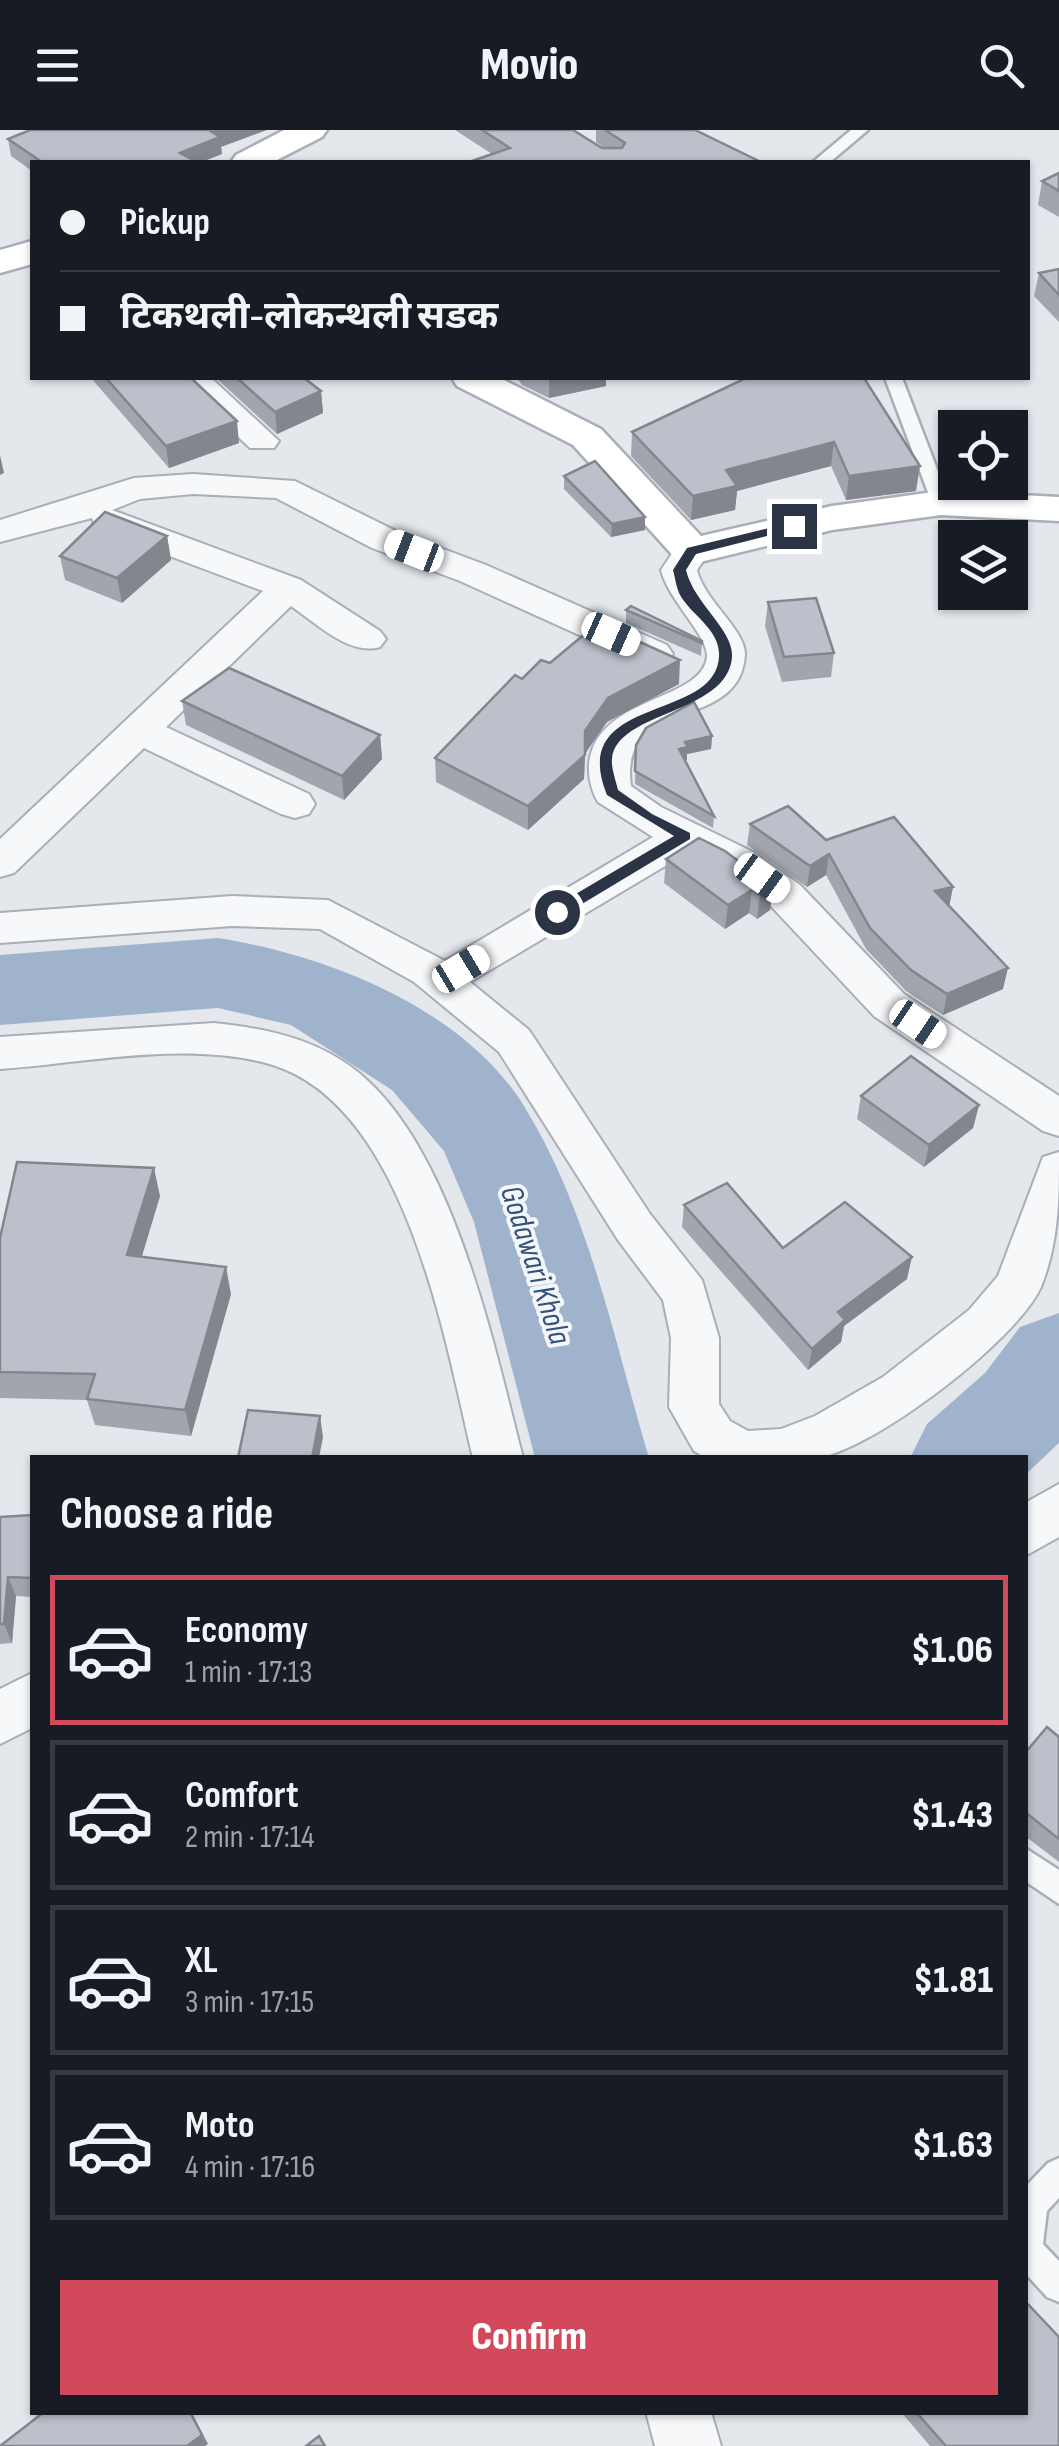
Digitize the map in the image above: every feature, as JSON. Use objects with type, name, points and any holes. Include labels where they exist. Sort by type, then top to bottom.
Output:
[{"type":"main road","points":[[252,160],[310,130]]},
{"type":"main road","points":[[0,262],[30,253]]},
{"type":"main road","points":[[475,380],[587,437],[692,551],[812,522],[942,503],[1059,509]]},
{"type":"street","points":[[194,380],[262,441]]},
{"type":"street","points":[[0,531],[81,510],[134,489],[193,484],[283,488],[385,540],[473,573],[715,681]]},
{"type":"street","points":[[81,510],[288,588],[367,639]]},
{"type":"street","points":[[692,551],[680,570],[685,592],[725,641],[726,661],[715,681],[624,730],[610,745],[604,760],[612,792],[647,817],[740,862],[785,895],[889,1005],[1059,1120]]},
{"type":"street","points":[[0,863],[288,588]]},
{"type":"street","points":[[139,730],[295,804]]},
{"type":"street","points":[[461,969],[685,836]]},
{"type":"street","points":[[0,928],[232,911],[328,915],[429,971],[514,1041],[634,1228],[686,1294],[696,1338],[694,1406],[712,1436],[742,1453],[782,1450],[833,1431],[900,1392],[986,1324],[1018,1286],[1059,1170]]},
{"type":"street","points":[[0,1054],[207,1039],[280,1050],[318,1066],[380,1124],[430,1212],[497,1455]]},
{"type":"street","points":[[1028,1532],[1059,1506]]},
{"type":"street","points":[[0,1719],[30,1699]]},
{"type":"street","points":[[679,2415],[688,2446]]},
{"type":"lane","points":[[823,160],[860,130]]},
{"type":"lane","points":[[893,380],[942,503]]},
{"type":"lane","points":[[1028,1864],[1059,1889]]},
{"type":"lane","points":[[1028,2232],[1031,2204],[1059,2174]]},
{"type":"lane","points":[[1028,2252],[1059,2285]]},
{"type":"building","points":[[30,130],[218,130],[212,132],[220,137],[180,153],[193,160],[39,160],[8,139]]},
{"type":"building","points":[[482,130],[573,130],[602,148],[622,148],[625,143],[605,130],[695,130],[757,160],[475,160],[510,148]]},
{"type":"building","points":[[1059,173],[1059,191],[1042,181]]},
{"type":"building","points":[[1059,269],[1059,295],[1039,273]]},
{"type":"building","points":[[108,380],[193,380],[237,421],[166,446]]},
{"type":"building","points":[[239,380],[307,380],[321,391],[275,412]]},
{"type":"building","points":[[742,380],[865,380],[920,466],[849,476],[834,442],[726,470],[737,486],[693,496],[632,432]]},
{"type":"building","points":[[595,461],[645,517],[612,524],[564,476]]},
{"type":"building","points":[[105,512],[167,536],[117,578],[60,556]]},
{"type":"building","points":[[816,598],[834,653],[784,657],[768,602]]},
{"type":"building","points":[[631,606],[702,641],[702,643],[626,610]]},
{"type":"building","points":[[598,623],[680,660],[608,698],[585,731],[585,755],[528,806],[435,758],[515,675],[522,679],[541,660],[550,663]]},
{"type":"building","points":[[229,668],[380,735],[342,776],[182,701]]},
{"type":"building","points":[[694,702],[712,736],[685,742],[688,747],[679,749],[714,816],[635,771],[636,745],[646,728]]},
{"type":"building","points":[[788,806],[826,840],[894,817],[953,887],[935,891],[1008,968],[947,994],[911,970],[870,928],[829,854],[810,866],[750,824]]},
{"type":"building","points":[[699,838],[725,851],[773,887],[760,895],[752,890],[728,905],[666,859]]},
{"type":"building","points":[[911,1056],[979,1105],[929,1145],[861,1096]]},
{"type":"building","points":[[17,1162],[154,1168],[127,1255],[226,1267],[185,1410],[87,1399],[95,1374],[0,1372],[0,1238]]},
{"type":"building","points":[[727,1183],[783,1248],[845,1202],[912,1257],[838,1312],[845,1320],[812,1349],[684,1205]]},
{"type":"building","points":[[248,1410],[320,1416],[313,1455],[239,1455]]},
{"type":"building","points":[[30,1515],[30,1578],[8,1577],[4,1624],[0,1624],[0,1517]]},
{"type":"building","points":[[1047,1727],[1059,1737],[1059,1839],[1028,1814],[1028,1749]]},
{"type":"building","points":[[1028,2304],[1059,2337],[1059,2446],[946,2446],[919,2415],[1028,2415]]},
{"type":"building","points":[[40,2415],[192,2415],[202,2435],[187,2446],[0,2446]]},
{"type":"building","points":[[319,2436],[325,2446],[306,2446]]},
{"type":"waterway","name":"Godawari Khola","points":[[0,990],[168,974],[218,973],[261,980],[325,1000],[427,1064],[486,1130],[527,1222],[591,1455]]},
{"type":"waterway","name":"Godawari Khola","points":[[970,1455],[1024,1406],[1059,1359]]},
{"type":"route","points":[[557,912],[685,836],[647,817],[612,792],[604,760],[610,745],[624,730],[701,692],[715,681],[726,661],[725,641],[685,592],[680,570],[692,551],[794,526]]}]
